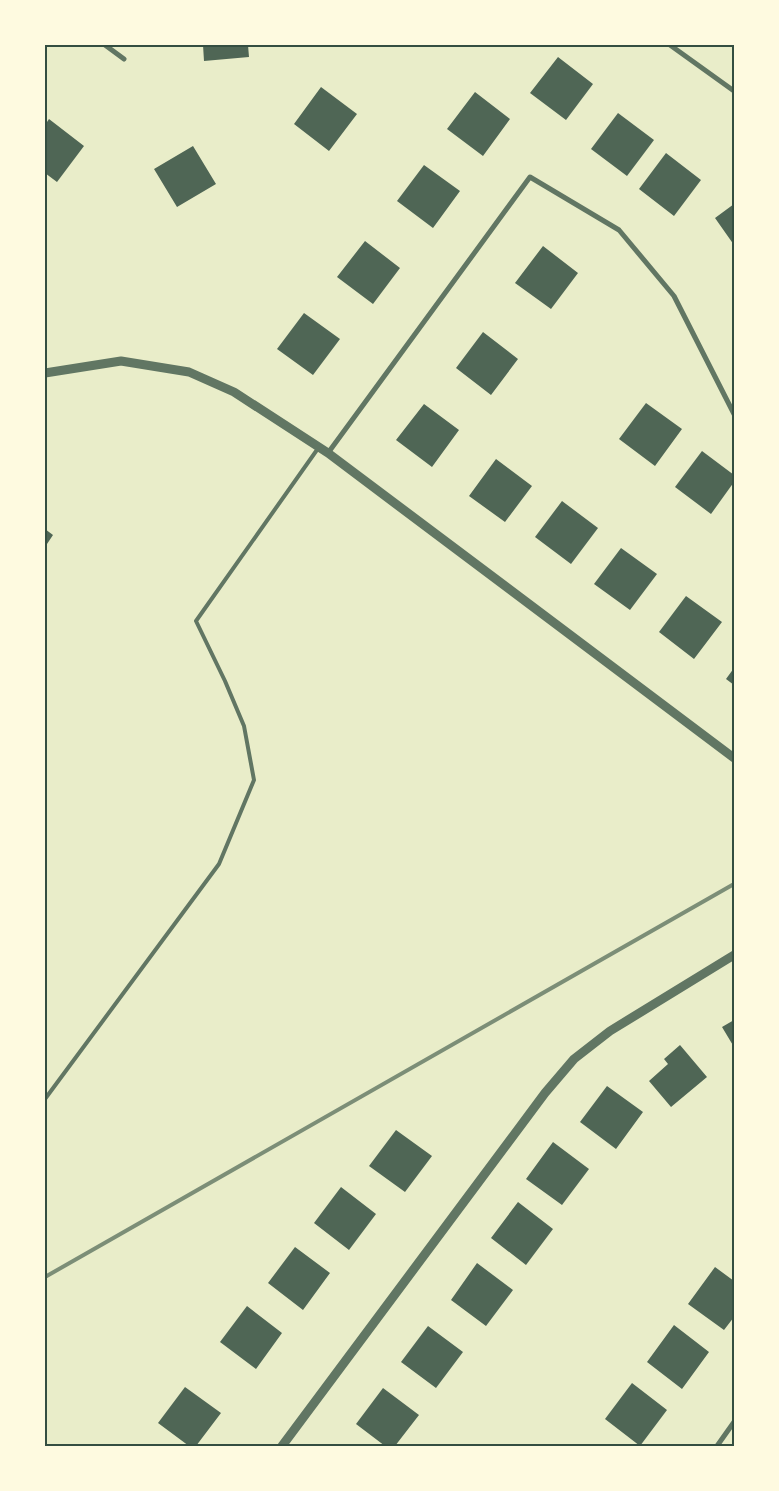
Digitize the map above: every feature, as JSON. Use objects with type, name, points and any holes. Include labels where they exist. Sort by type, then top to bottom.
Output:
[{"type":"street","points":[[105,45],[124,59]]},
{"type":"street","points":[[670,45],[734,91]]},
{"type":"street","points":[[328,453],[530,177],[620,230],[674,296],[734,414]]},
{"type":"street","points":[[45,372],[121,361],[188,372],[234,392],[328,453],[734,758]]},
{"type":"street","points":[[282,1446],[545,1093],[574,1059],[610,1031],[734,955]]},
{"type":"street","points":[[717,1446],[734,1422]]},
{"type":"lane","points":[[45,1099],[220,864],[254,780],[244,726],[196,621],[319,447]]},
{"type":"building","points":[[203,45],[248,45],[249,57],[204,61]]},
{"type":"building","points":[[558,57],[593,84],[566,120],[530,93]]},
{"type":"building","points":[[321,87],[357,114],[329,151],[294,124]]},
{"type":"building","points":[[475,92],[510,119],[483,156],[447,129]]},
{"type":"building","points":[[618,113],[654,140],[627,176],[591,149]]},
{"type":"building","points":[[49,119],[84,146],[57,182],[45,173],[45,125]]},
{"type":"building","points":[[193,146],[216,184],[177,207],[154,169]]},
{"type":"building","points":[[666,153],[701,180],[674,216],[639,189]]},
{"type":"building","points":[[424,165],[460,191],[433,228],[397,201]]},
{"type":"building","points":[[734,204],[734,245],[715,218]]},
{"type":"building","points":[[365,241],[400,268],[373,304],[337,277]]},
{"type":"building","points":[[543,246],[578,273],[551,309],[515,283]]},
{"type":"building","points":[[304,313],[340,339],[313,375],[277,349]]},
{"type":"building","points":[[483,332],[518,359],[491,395],[456,368]]},
{"type":"building","points":[[646,403],[682,429],[655,466],[619,439]]},
{"type":"building","points":[[424,404],[459,430],[432,467],[396,440]]},
{"type":"building","points":[[702,451],[734,475],[734,482],[711,514],[675,487]]},
{"type":"building","points":[[496,459],[532,486],[505,522],[469,496]]},
{"type":"building","points":[[562,501],[598,528],[571,564],[535,537]]},
{"type":"building","points":[[45,529],[53,535],[45,547]]},
{"type":"building","points":[[621,548],[657,574],[630,610],[594,584]]},
{"type":"building","points":[[686,596],[722,622],[694,659],[659,632]]},
{"type":"building","points":[[734,668],[734,685],[726,679]]},
{"type":"building","points":[[734,1020],[734,1047],[722,1027]]},
{"type":"building","points":[[680,1045],[707,1077],[671,1107],[649,1081],[668,1064],[664,1059]]},
{"type":"building","points":[[607,1086],[643,1112],[616,1149],[580,1122]]},
{"type":"building","points":[[396,1130],[432,1156],[405,1192],[369,1166]]},
{"type":"building","points":[[553,1142],[589,1169],[562,1205],[526,1179]]},
{"type":"building","points":[[341,1187],[376,1214],[349,1250],[314,1223]]},
{"type":"building","points":[[518,1202],[553,1229],[526,1265],[491,1238]]},
{"type":"building","points":[[295,1247],[330,1273],[303,1310],[268,1283]]},
{"type":"building","points":[[477,1263],[513,1290],[486,1326],[451,1300]]},
{"type":"building","points":[[715,1267],[734,1281],[734,1317],[724,1330],[688,1304]]},
{"type":"building","points":[[247,1306],[282,1333],[256,1369],[220,1342]]},
{"type":"building","points":[[674,1325],[709,1352],[682,1389],[647,1362]]},
{"type":"building","points":[[428,1326],[463,1352],[436,1388],[401,1362]]},
{"type":"building","points":[[632,1383],[667,1410],[640,1446],[605,1419]]},
{"type":"building","points":[[185,1387],[221,1413],[196,1446],[189,1446],[158,1423]]},
{"type":"building","points":[[383,1388],[419,1415],[395,1446],[385,1446],[356,1424]]},
{"type":"railway","points":[[45,1277],[734,884]]}]
